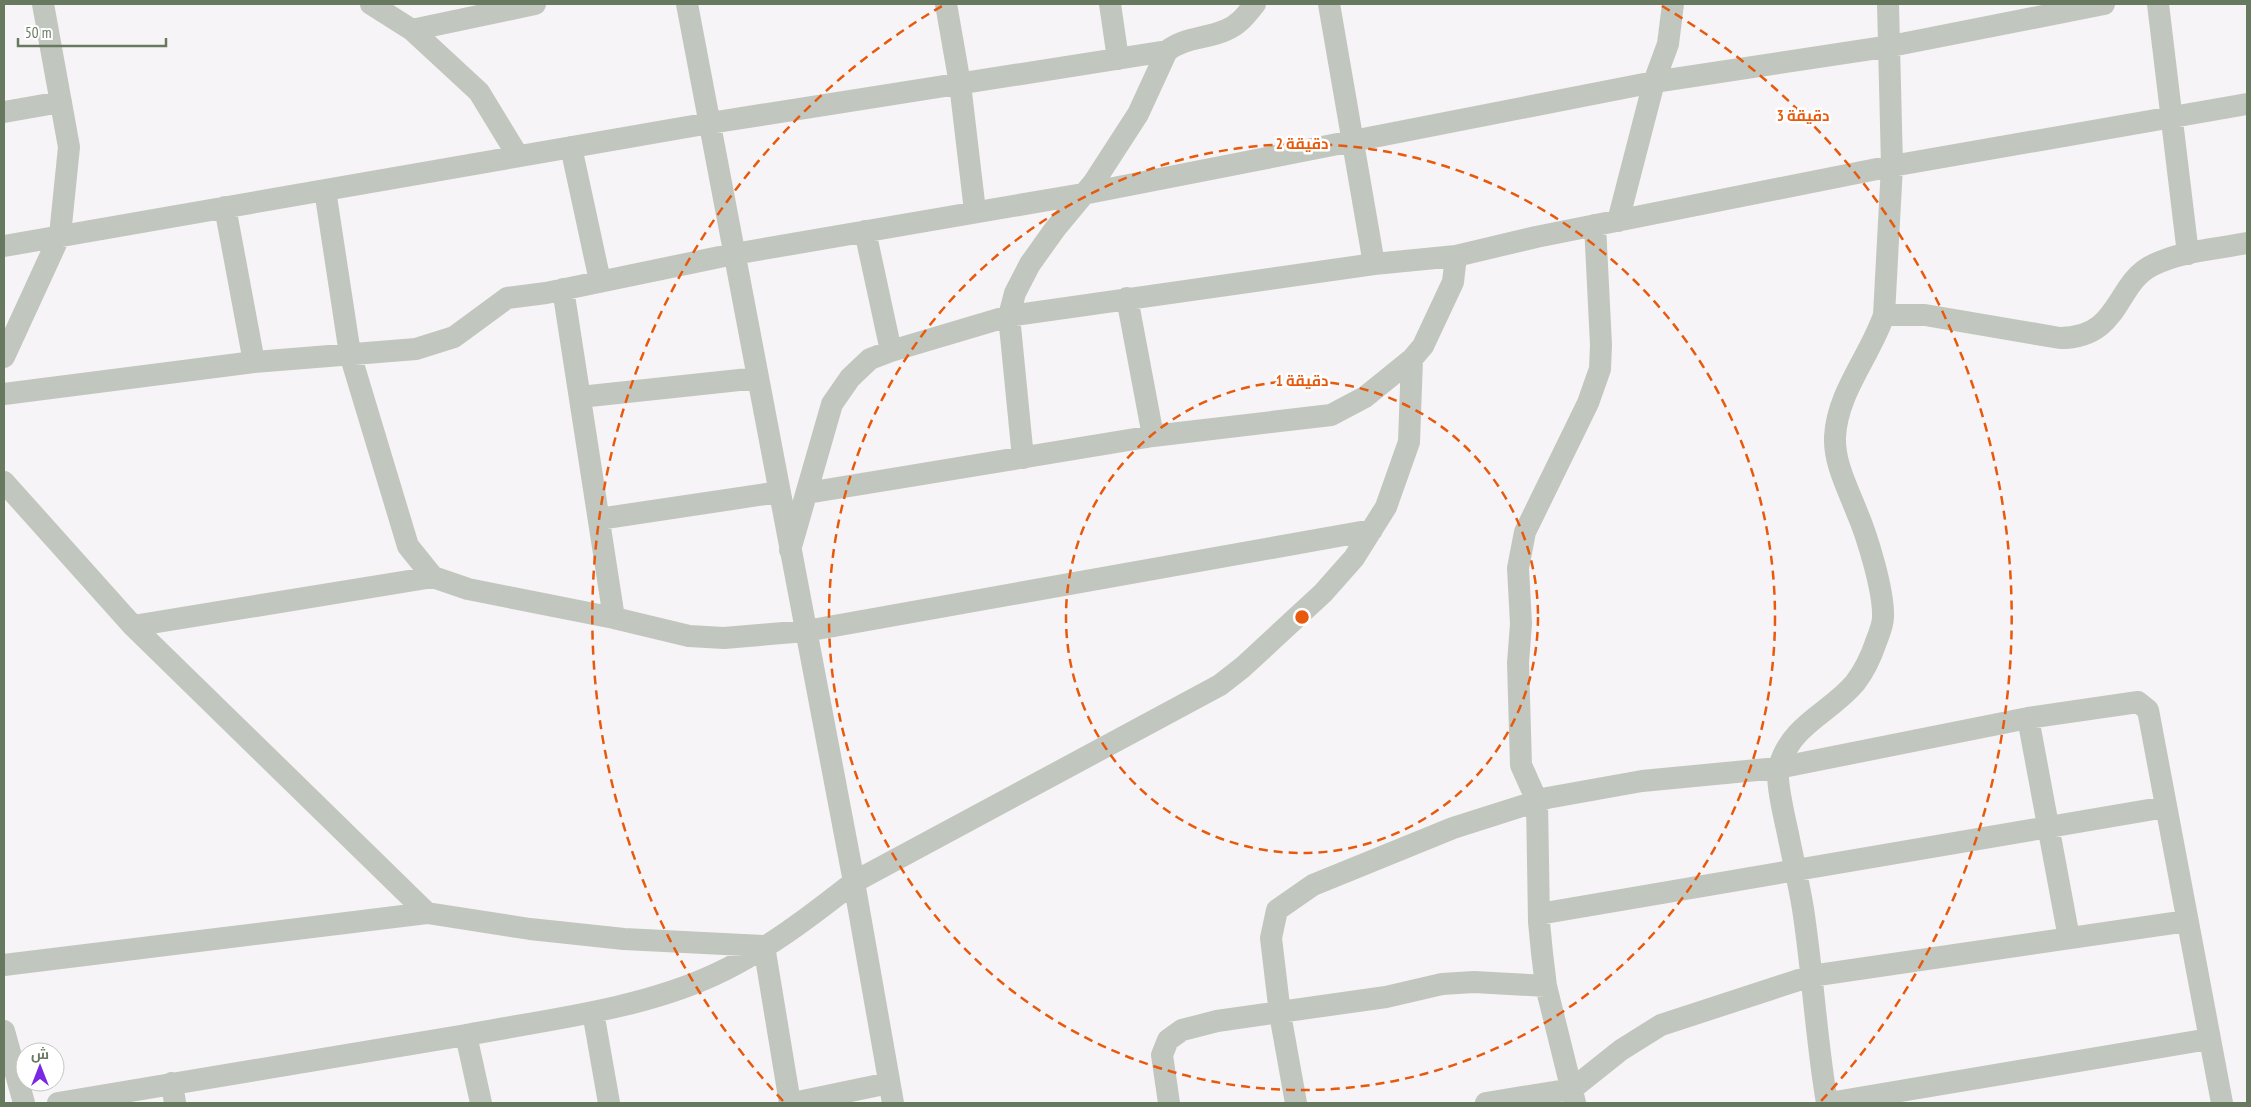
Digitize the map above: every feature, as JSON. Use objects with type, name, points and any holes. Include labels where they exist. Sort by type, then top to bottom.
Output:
[{"type":"street","points":[[4,357],[60,235],[69,147],[43,4]]},
{"type":"street","points":[[371,4],[412,30],[479,92],[518,156]]},
{"type":"street","points":[[412,30],[535,4]]},
{"type":"street","points":[[687,4],[854,882],[891,1093],[792,1103],[764,946]]},
{"type":"street","points":[[946,4],[960,84],[975,212]]},
{"type":"street","points":[[1110,4],[1118,59]]},
{"type":"street","points":[[4,246],[710,123],[1166,51],[1174,45],[1227,30],[1243,18],[1255,4]]},
{"type":"street","points":[[1332,4],[1352,141],[1374,264]]},
{"type":"street","points":[[1618,221],[1654,82],[1668,44],[1672,4]]},
{"type":"street","points":[[1888,4],[1891,46],[1892,166],[1884,316],[1877,336],[1848,391],[1840,414],[1835,438],[1841,473],[1858,513],[1876,576],[1883,619],[1871,658],[1854,684],[1805,725],[1792,740],[1778,768],[1803,909],[1819,1052],[1828,1103],[2209,1039]]},
{"type":"street","points":[[4,394],[254,362],[416,350],[454,337],[507,298],[563,289],[734,254],[1083,194],[1654,82],[1891,46],[2104,4]]},
{"type":"street","points":[[2158,4],[2188,254]]},
{"type":"street","points":[[1023,458],[1008,316],[1015,293],[1030,264],[1094,182],[1138,114],[1166,51]]},
{"type":"street","points":[[4,112],[61,102]]},
{"type":"street","points":[[790,550],[832,404],[850,378],[870,359],[890,351],[1008,316],[1374,264],[1456,256],[1595,225],[1892,166],[2247,104]]},
{"type":"street","points":[[571,147],[600,281]]},
{"type":"street","points":[[325,190],[350,354],[408,546],[433,577]]},
{"type":"street","points":[[225,207],[254,362]]},
{"type":"street","points":[[1574,1096],[1546,986],[1539,914],[1537,801],[1521,765],[1518,663],[1521,624],[1518,568],[1525,532],[1588,403],[1600,369],[1601,345],[1595,225]]},
{"type":"street","points":[[865,231],[890,351]]},
{"type":"street","points":[[1884,316],[1925,315],[2060,338],[2073,338],[2088,333],[2113,315],[2132,283],[2152,265],[2188,254],[2247,244]]},
{"type":"street","points":[[807,493],[1153,436],[1331,414],[1365,396],[1412,359],[1423,346],[1453,282],[1456,256]]},
{"type":"street","points":[[563,289],[614,618]]},
{"type":"street","points":[[1127,298],[1153,436]]},
{"type":"street","points":[[58,1103],[174,1093],[466,1035],[593,1012],[675,991],[716,974],[816,912],[854,882],[1220,685],[1243,667],[1323,593],[1354,558],[1386,507],[1409,442],[1412,359]]},
{"type":"street","points":[[580,396],[758,378]]},
{"type":"street","points":[[4,482],[133,626],[427,913]]},
{"type":"street","points":[[599,519],[779,492]]},
{"type":"street","points":[[133,626],[433,577],[468,589],[614,618],[688,636],[724,638],[806,631],[1372,530]]},
{"type":"street","points":[[1296,1103],[1280,1014],[1271,938],[1277,910],[1313,885],[1453,828],[1537,801],[1642,781],[1778,768],[2028,718],[2138,702],[2148,710],[2222,1103]]},
{"type":"street","points":[[2028,718],[2050,827],[2069,938]]},
{"type":"street","points":[[1539,914],[2166,807]]},
{"type":"street","points":[[4,965],[427,913],[530,929],[624,939],[764,946]]},
{"type":"street","points":[[1486,1103],[1574,1096],[1621,1050],[1661,1025],[1811,976],[2187,921]]},
{"type":"street","points":[[1169,1103],[1162,1055],[1168,1040],[1182,1030],[1217,1021],[1280,1014],[1386,997],[1442,984],[1474,982],[1546,986]]},
{"type":"street","points":[[593,1012],[609,1103]]},
{"type":"street","points":[[4,1031],[24,1103]]},
{"type":"street","points":[[466,1035],[481,1103]]}]
